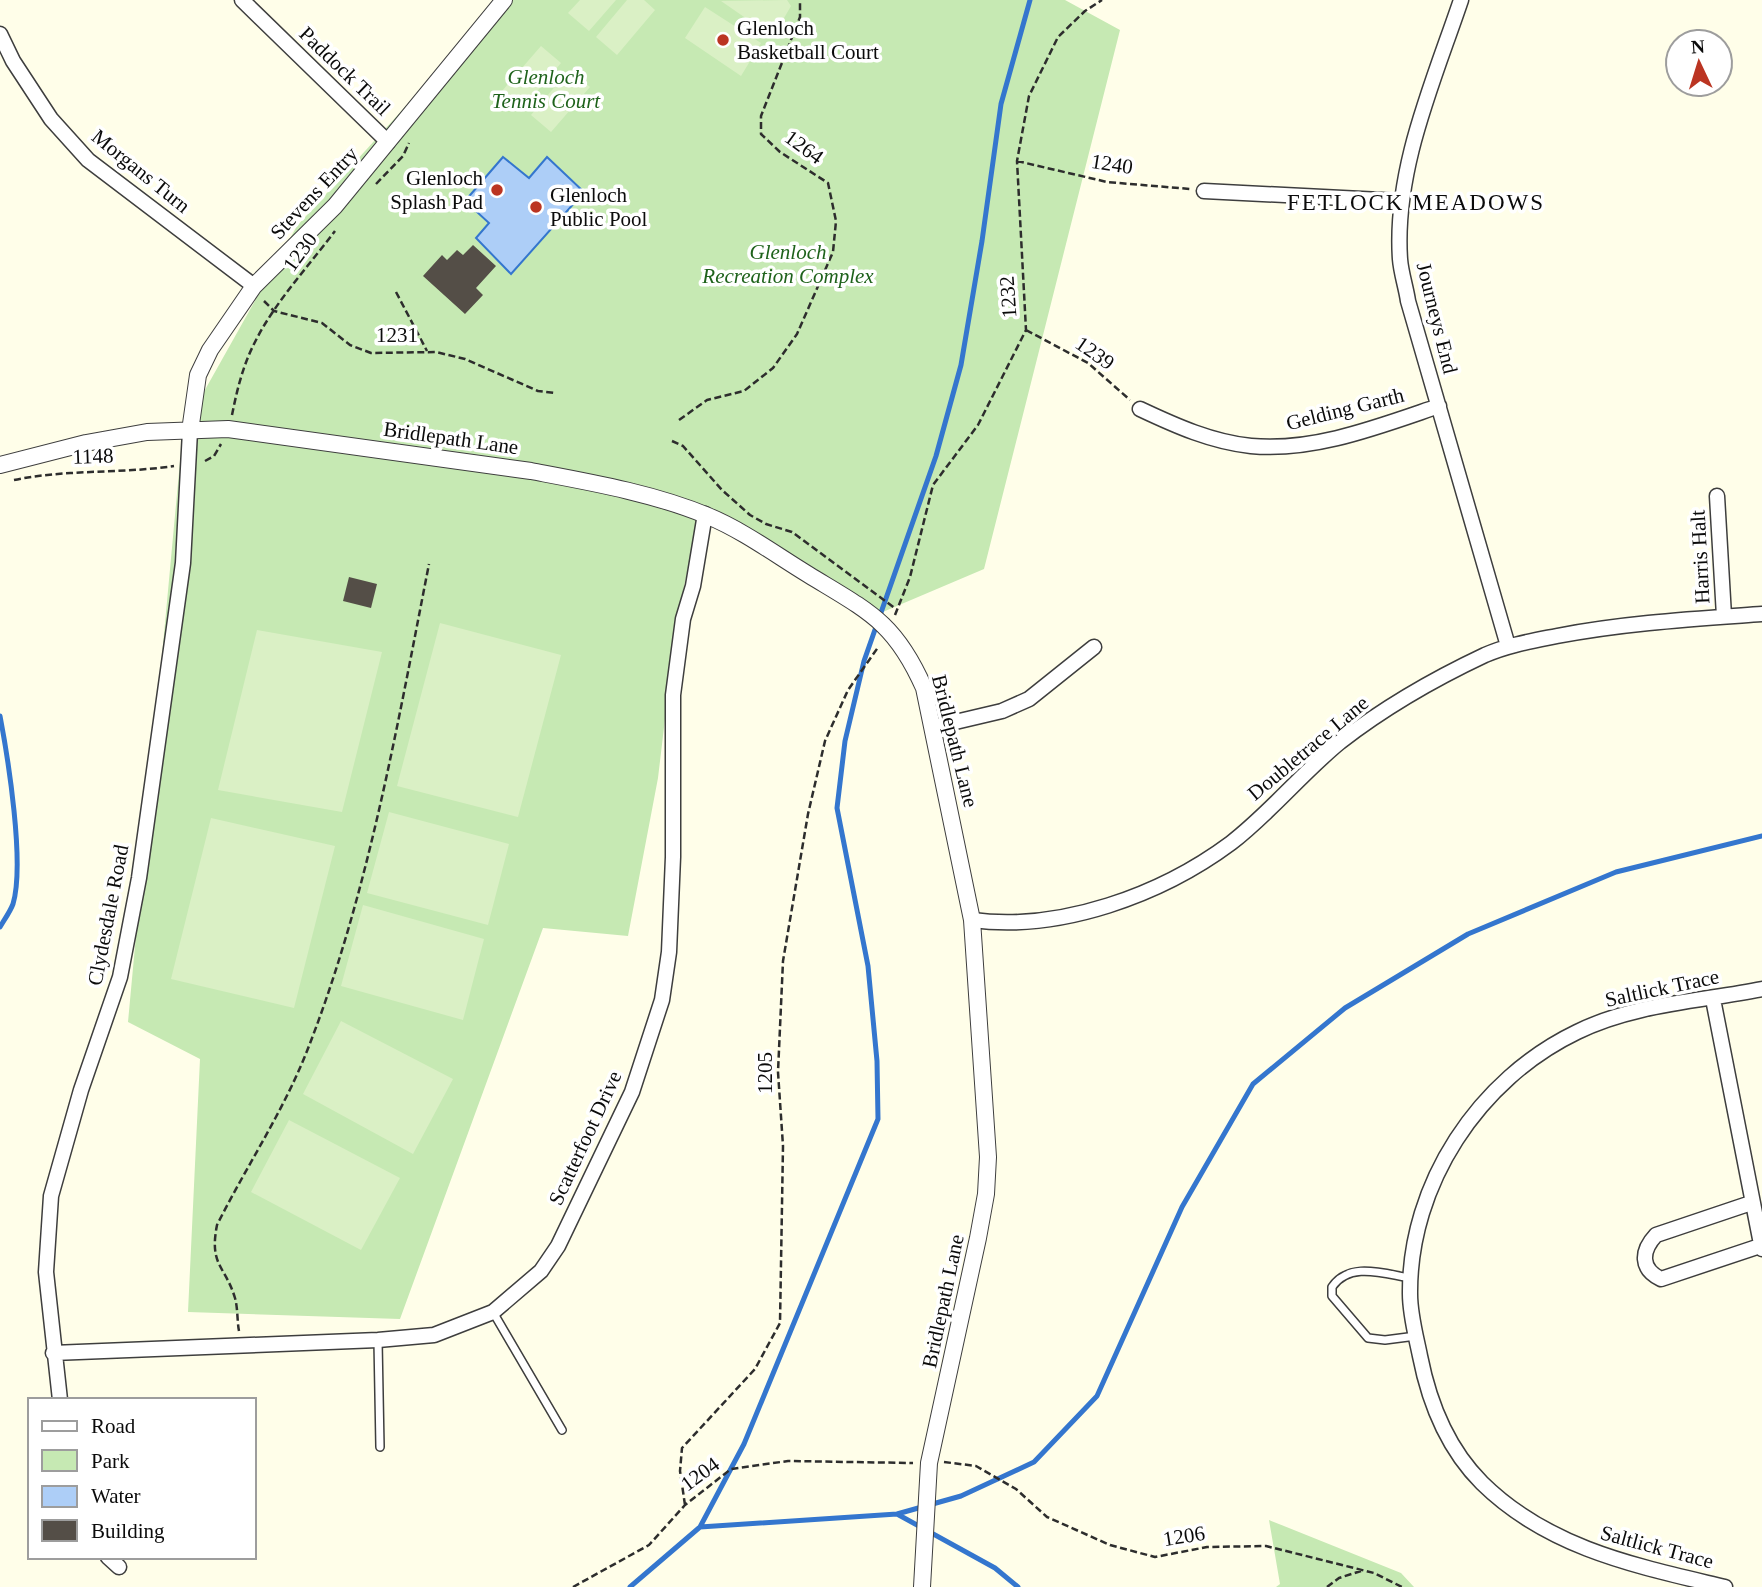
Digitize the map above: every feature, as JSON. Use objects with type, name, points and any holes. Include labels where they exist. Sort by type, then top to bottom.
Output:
[{"type":"street","name":"Paddock Trail","points":[[242,0],[388,142]]},
{"type":"street","name":"Stevens Entry","points":[[190,431],[198,375],[210,350],[252,288],[335,206],[504,0]]},
{"type":"street","name":"Journeys End","points":[[1461,0],[1413,143],[1401,201],[1400,260],[1408,301],[1508,646]]},
{"type":"street","name":"Morgans Turn","points":[[0,34],[13,61],[51,119],[88,160],[252,288]]},
{"type":"street","points":[[1204,191],[1401,201]]},
{"type":"street","name":"Gelding Garth","points":[[1140,409],[1199,434],[1250,446],[1268,447],[1301,446],[1439,406]]},
{"type":"street","name":"Bridlepath Lane","points":[[0,465],[86,443],[147,432],[228,429],[531,471],[590,483],[705,514],[729,525],[879,621],[908,653],[924,688],[934,727],[972,920],[987,1126],[986,1194],[929,1463],[922,1587]]},
{"type":"street","name":"Clydesdale Road","points":[[60,1398],[46,1272],[51,1196],[81,1090],[120,976],[139,878],[179,598],[190,431]]},
{"type":"street","name":"Harris Halt","points":[[1717,496],[1724,616]]},
{"type":"street","name":"Scatterfoot Drive","points":[[53,1353],[378,1340],[434,1335],[493,1312],[541,1271],[558,1246],[632,1092],[662,1000],[668,952],[673,857],[673,695],[683,619],[693,586],[705,514]]},
{"type":"street","name":"Doubletrace Lane","points":[[972,920],[1011,922],[1060,916],[1109,905],[1166,881],[1232,842],[1338,744],[1378,714],[1420,688],[1508,646],[1601,628],[1762,614]]},
{"type":"street","points":[[934,727],[1002,712],[1029,699],[1094,647]]},
{"type":"street","name":"Saltlick Trace","points":[[1726,1587],[1623,1562],[1577,1547],[1500,1498],[1469,1468],[1440,1422],[1424,1375],[1410,1295],[1411,1278],[1416,1231],[1439,1167],[1465,1126],[1516,1072],[1556,1043],[1600,1022],[1623,1015],[1762,989]]},
{"type":"street","points":[[1713,999],[1761,1248],[1661,1279],[1651,1274],[1644,1258],[1645,1247],[1656,1235],[1751,1203]]},
{"type":"lane","points":[[1411,1278],[1356,1271],[1339,1278],[1332,1287],[1332,1296],[1368,1338],[1385,1340],[1416,1336]]},
{"type":"lane","points":[[493,1312],[562,1430]]},
{"type":"lane","points":[[378,1340],[380,1447]]},
{"type":"path","name":"1264","points":[[679,420],[707,400],[744,391],[773,368],[797,334],[833,252],[836,221],[828,183],[780,152],[761,134],[761,116],[800,16],[800,0]]},
{"type":"path","name":"1232","points":[[879,621],[897,610],[910,577],[933,485],[978,425],[1026,330],[1017,161],[1029,96],[1058,37],[1085,11],[1102,0]]},
{"type":"path","points":[[375,185],[403,156],[409,143]]},
{"type":"path","name":"1240","points":[[1017,161],[1107,182],[1204,191]]},
{"type":"path","name":"1230","points":[[188,465],[214,456],[228,429],[240,378],[255,342],[274,311],[337,228]]},
{"type":"path","name":"1231","points":[[252,288],[274,311],[322,323],[350,345],[371,353],[427,351],[465,359],[538,391],[555,393]]},
{"type":"path","points":[[396,292],[427,351]]},
{"type":"path","name":"1239","points":[[1026,330],[1088,363],[1140,409]]},
{"type":"path","points":[[672,441],[683,446],[722,490],[750,515],[766,524],[792,532],[897,610]]},
{"type":"path","name":"1148","points":[[10,480],[80,470],[140,471],[188,465]]},
{"type":"path","points":[[243,1345],[234,1298],[218,1268],[213,1246],[217,1225],[305,1054],[338,965],[396,733],[429,564]]},
{"type":"path","name":"1205","points":[[685,1505],[680,1471],[682,1448],[755,1369],[780,1323],[783,1146],[778,1072],[783,961],[788,925],[825,741],[879,621]]},
{"type":"path","name":"1204","points":[[573,1587],[649,1545],[685,1505],[731,1469],[788,1461],[915,1463]]},
{"type":"path","name":"1206","points":[[945,1462],[976,1466],[1016,1489],[1047,1517],[1110,1545],[1155,1557],[1207,1547],[1266,1546],[1363,1570],[1402,1587]]},
{"type":"path","points":[[1326,1587],[1339,1578],[1363,1570]]},
{"type":"green space","name":"Glenloch Recreation Complex","points":[[502,0],[1065,0],[1120,30],[984,569],[871,617],[721,520],[695,533],[676,626],[658,778],[628,936],[543,928],[400,1319],[188,1312],[200,1059],[128,1022],[183,429],[297,226]]},
{"type":"green space","points":[[580,0],[616,0],[589,31],[568,13]]},
{"type":"green space","points":[[627,0],[644,0],[655,10],[617,55],[596,37]]},
{"type":"green space","points":[[787,0],[791,6],[773,37],[721,1]]},
{"type":"green space","name":"Glenloch Basketball Court","points":[[705,7],[761,43],[741,76],[685,38]]},
{"type":"green space","points":[[541,46],[561,63],[523,108],[502,91]]},
{"type":"green space","points":[[569,70],[590,87],[551,132],[531,115]]},
{"type":"green space","points":[[440,623],[561,655],[518,817],[397,786]]},
{"type":"green space","points":[[257,630],[382,652],[342,812],[218,790]]},
{"type":"green space","points":[[389,812],[509,844],[488,925],[367,893]]},
{"type":"green space","points":[[211,818],[335,846],[294,1008],[171,979]]},
{"type":"green space","points":[[363,905],[484,939],[463,1020],[341,986]]},
{"type":"green space","points":[[341,1021],[453,1079],[413,1154],[303,1094]]},
{"type":"green space","points":[[289,1120],[400,1178],[361,1250],[251,1192]]},
{"type":"green space","points":[[1269,1520],[1401,1573],[1414,1587],[1276,1587],[1280,1584]]},
{"type":"water","name":"Glenloch Public Pool","points":[[503,157],[529,178],[547,157],[584,192],[511,274],[476,238],[489,223],[465,201]]},
{"type":"building","points":[[473,245],[496,266],[476,288],[483,295],[465,314],[423,276],[442,255],[447,260],[457,250],[463,255]]},
{"type":"building","points":[[349,577],[377,584],[371,608],[343,601]]},
{"type":"waterway","points":[[630,1587],[700,1527],[744,1444],[878,1119],[877,1061],[868,966],[837,808],[845,741],[864,661],[936,456],[961,365],[1001,104],[1030,0]]},
{"type":"waterway","points":[[0,716],[14,811],[17,864],[13,904],[0,927]]},
{"type":"waterway","points":[[700,1527],[897,1514],[961,1496],[1034,1462],[1097,1396],[1182,1207],[1253,1084],[1345,1008],[1468,934],[1616,872],[1762,836]]},
{"type":"waterway","points":[[897,1514],[995,1568],[1018,1587]]},
{"type":"place","name":"Glenloch Basketball Court","points":[[723,40]]},
{"type":"place","name":"Glenloch Splash Pad","points":[[497,190]]},
{"type":"place","name":"Glenloch Public Pool","points":[[536,207]]},
{"type":"district","name":"FETLOCK MEADOWS","points":[[1416,202]]},
{"type":"park label","name":"Glenloch Tennis Court","points":[[546,89]]}]
